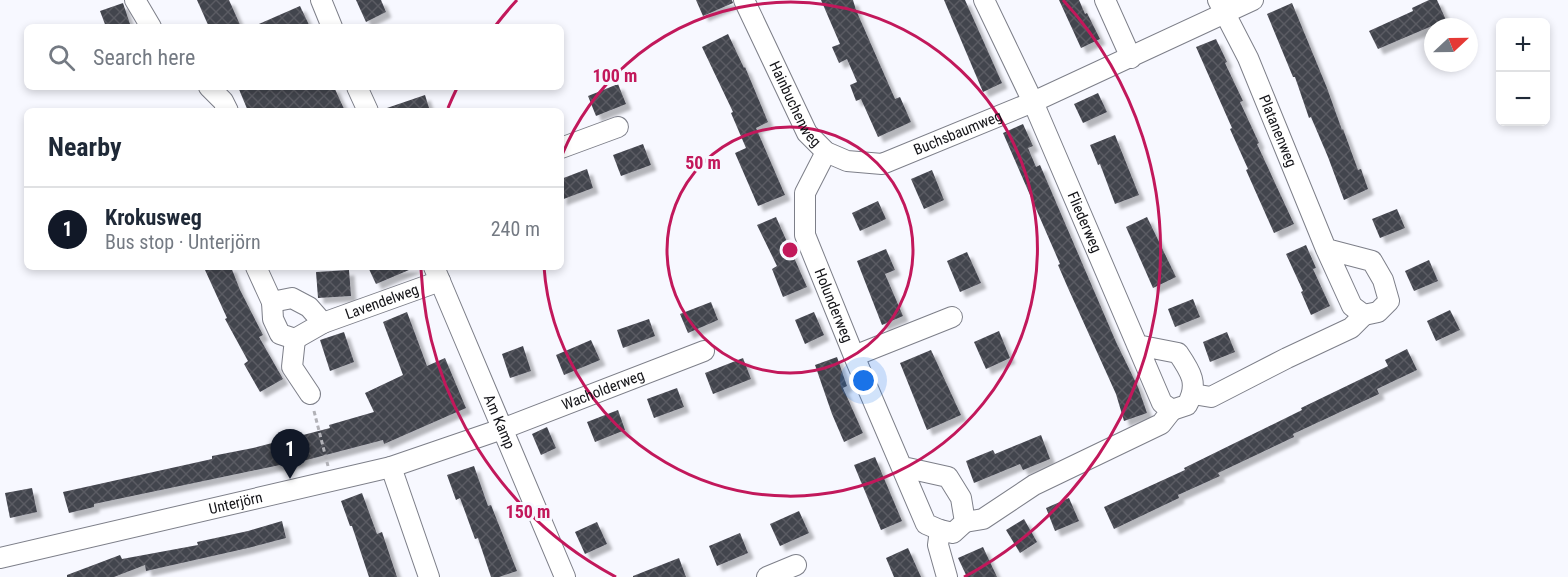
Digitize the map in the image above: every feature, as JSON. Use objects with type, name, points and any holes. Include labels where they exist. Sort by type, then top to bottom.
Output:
[{"type":"street","points":[[135,0],[149,24]]},
{"type":"street","points":[[321,0],[331,24]]},
{"type":"street","name":"Hainbuchenweg","points":[[744,0],[807,133],[826,152],[847,161],[882,164]]},
{"type":"street","points":[[984,0],[1033,102]]},
{"type":"street","points":[[1105,0],[1131,58]]},
{"type":"street","name":"Buchsbaumweg","points":[[882,164],[1033,102],[1131,58],[1221,7],[1253,0]]},
{"type":"street","name":"Platanenweg","points":[[1221,7],[1248,58],[1326,249],[1352,306],[1364,315]]},
{"type":"street","points":[[212,90],[226,108]]},
{"type":"street","points":[[358,90],[367,108]]},
{"type":"street","name":"Fliederweg","points":[[1033,102],[1162,403],[1172,410]]},
{"type":"street","points":[[564,147],[618,127]]},
{"type":"street","name":"Holunderweg","points":[[826,152],[805,193],[805,235],[926,524],[940,530]]},
{"type":"street","points":[[1193,394],[1211,396],[1351,328],[1364,315],[1378,312],[1389,301],[1383,280],[1372,261],[1326,249]]},
{"type":"street","points":[[257,270],[272,302],[273,319],[280,334],[295,339],[292,367],[310,394]]},
{"type":"street","name":"Lavendelweg","points":[[295,339],[323,323],[437,274]]},
{"type":"street","name":"Am Kamp","points":[[437,274],[565,577]]},
{"type":"street","points":[[272,302],[292,298],[309,308],[323,323]]},
{"type":"street","name":"Holunderweg","points":[[854,356],[952,317]]},
{"type":"street","points":[[946,577],[938,545],[940,530],[953,533],[965,522],[983,519],[1034,485],[1161,424],[1172,410],[1187,405],[1193,394],[1191,372],[1178,353],[1137,345]]},
{"type":"street","name":"Wacholderweg","points":[[502,429],[704,351]]},
{"type":"street","name":"Unterjörn","points":[[0,558],[391,467],[502,429]]},
{"type":"street","points":[[391,467],[429,577]]},
{"type":"street","points":[[903,467],[948,477],[961,498],[965,522]]},
{"type":"street","points":[[767,577],[796,565]]},
{"type":"path","points":[[310,394],[331,480]]},
{"type":"building","points":[[197,0],[229,0],[240,24],[208,24]]},
{"type":"building","points":[[356,0],[381,0],[386,12],[366,22]]},
{"type":"building","points":[[696,0],[732,0],[733,3],[703,16]]},
{"type":"building","points":[[821,0],[853,0],[895,99],[900,97],[911,122],[878,137],[861,99],[856,101],[850,85],[857,82],[847,59],[839,63],[832,47],[840,44]]},
{"type":"building","points":[[944,0],[965,0],[1002,83],[983,92]]},
{"type":"building","points":[[1059,0],[1079,0],[1100,39],[1081,48]]},
{"type":"building","points":[[1429,0],[1437,0],[1445,18],[1424,18],[1424,29],[1378,49],[1369,31],[1413,11],[1412,8]]},
{"type":"building","points":[[123,3],[130,24],[105,24],[100,11]]},
{"type":"building","points":[[1292,3],[1358,170],[1361,169],[1368,189],[1344,200],[1267,14]]},
{"type":"building","points":[[300,6],[309,24],[259,24]]},
{"type":"building","points":[[728,34],[745,67],[768,122],[756,128],[785,195],[758,206],[735,153],[746,148],[731,113],[733,112],[702,47]]},
{"type":"building","points":[[1216,39],[1243,101],[1240,102],[1259,143],[1257,144],[1294,224],[1274,233],[1246,170],[1248,169],[1230,129],[1232,128],[1196,47]]},
{"type":"building","points":[[618,84],[626,104],[596,116],[588,96]]},
{"type":"building","points":[[239,90],[335,90],[344,108],[247,108]]},
{"type":"building","points":[[1098,93],[1107,112],[1083,123],[1074,104]]},
{"type":"building","points":[[425,95],[429,108],[387,108]]},
{"type":"building","points":[[1023,124],[1033,146],[1028,148],[1036,167],[1040,165],[1116,342],[1138,387],[1147,413],[1124,421],[1116,394],[1058,265],[1060,264],[1003,133]]},
{"type":"building","points":[[1115,135],[1139,195],[1115,204],[1090,145]]},
{"type":"building","points":[[643,144],[651,165],[621,176],[613,155]]},
{"type":"building","points":[[587,169],[593,188],[564,199],[564,178]]},
{"type":"building","points":[[932,170],[944,200],[924,209],[911,179]]},
{"type":"building","points":[[878,201],[886,219],[860,231],[852,213]]},
{"type":"building","points":[[1397,209],[1405,228],[1380,238],[1372,219]]},
{"type":"building","points":[[776,217],[807,287],[783,297],[772,269],[777,266],[757,225]]},
{"type":"building","points":[[1147,217],[1176,277],[1153,288],[1126,227]]},
{"type":"building","points":[[1306,245],[1316,268],[1313,269],[1330,306],[1311,315],[1286,254]]},
{"type":"building","points":[[886,249],[895,270],[885,274],[903,316],[882,325],[857,261]]},
{"type":"building","points":[[967,252],[981,283],[960,292],[947,261]]},
{"type":"building","points":[[1429,260],[1438,281],[1414,291],[1405,271]]},
{"type":"building","points":[[205,270],[232,270],[263,335],[259,337],[283,379],[260,392],[244,364],[248,361],[225,319],[227,318]]},
{"type":"building","points":[[349,270],[351,296],[318,298],[316,272]]},
{"type":"building","points":[[369,270],[409,270],[376,284]]},
{"type":"building","points":[[1193,299],[1200,317],[1175,327],[1168,309]]},
{"type":"building","points":[[711,302],[718,320],[688,333],[680,314]]},
{"type":"building","points":[[1450,310],[1460,330],[1436,341],[1427,321]]},
{"type":"building","points":[[407,312],[427,366],[445,358],[466,408],[384,444],[383,440],[295,463],[94,504],[94,507],[69,513],[63,492],[212,459],[212,456],[330,428],[329,425],[374,412],[365,393],[403,375],[383,322]]},
{"type":"building","points":[[814,312],[824,335],[805,344],[795,320]]},
{"type":"building","points":[[649,319],[655,336],[623,348],[617,330]]},
{"type":"building","points":[[999,331],[1010,358],[986,369],[974,342]]},
{"type":"building","points":[[344,332],[354,362],[330,371],[320,340]]},
{"type":"building","points":[[1227,332],[1235,352],[1210,362],[1203,342]]},
{"type":"building","points":[[591,340],[600,360],[564,375],[556,355]]},
{"type":"building","points":[[523,346],[531,371],[510,378],[502,354]]},
{"type":"building","points":[[1407,349],[1417,370],[1377,389],[1379,394],[1293,434],[1294,437],[1218,473],[1220,476],[1114,529],[1104,507],[1185,470],[1184,468],[1302,410],[1301,408],[1388,366],[1385,360]]},
{"type":"building","points":[[931,350],[961,415],[927,430],[900,363]]},
{"type":"building","points":[[837,357],[847,386],[843,388],[863,433],[844,442],[815,365]]},
{"type":"building","points":[[743,358],[751,379],[713,394],[705,373]]},
{"type":"building","points":[[677,388],[684,407],[654,418],[647,399]]},
{"type":"building","points":[[618,410],[625,430],[595,442],[587,422]]},
{"type":"building","points":[[547,427],[556,448],[541,455],[532,434]]},
{"type":"building","points":[[1041,435],[1050,459],[1023,470],[1020,464],[974,483],[966,461],[993,450],[995,454]]},
{"type":"building","points":[[875,457],[902,521],[881,530],[854,465]]},
{"type":"building","points":[[474,466],[488,506],[491,505],[517,571],[499,577],[491,577],[478,538],[475,539],[460,498],[456,500],[447,475]]},
{"type":"building","points":[[32,488],[37,512],[10,518],[5,493]]},
{"type":"building","points":[[362,493],[377,534],[382,532],[397,577],[369,577],[341,501]]},
{"type":"building","points":[[1069,498],[1079,521],[1055,531],[1046,508]]},
{"type":"building","points":[[799,511],[809,533],[780,546],[770,524]]},
{"type":"building","points":[[1024,519],[1037,542],[1020,553],[1006,530]]},
{"type":"building","points":[[282,521],[286,538],[248,548],[146,571],[145,565],[114,577],[67,577],[67,575],[120,555],[122,559],[198,545],[197,542]]},
{"type":"building","points":[[597,522],[607,544],[585,554],[575,532]]},
{"type":"building","points":[[740,533],[748,553],[717,566],[709,546]]},
{"type":"building","points":[[983,547],[997,577],[967,577],[958,558]]},
{"type":"building","points":[[908,548],[921,577],[894,577],[886,558]]},
{"type":"building","points":[[679,558],[686,577],[633,577],[633,576]]},
{"type":"place","name":"Krokusweg","points":[[290,479]]}]
